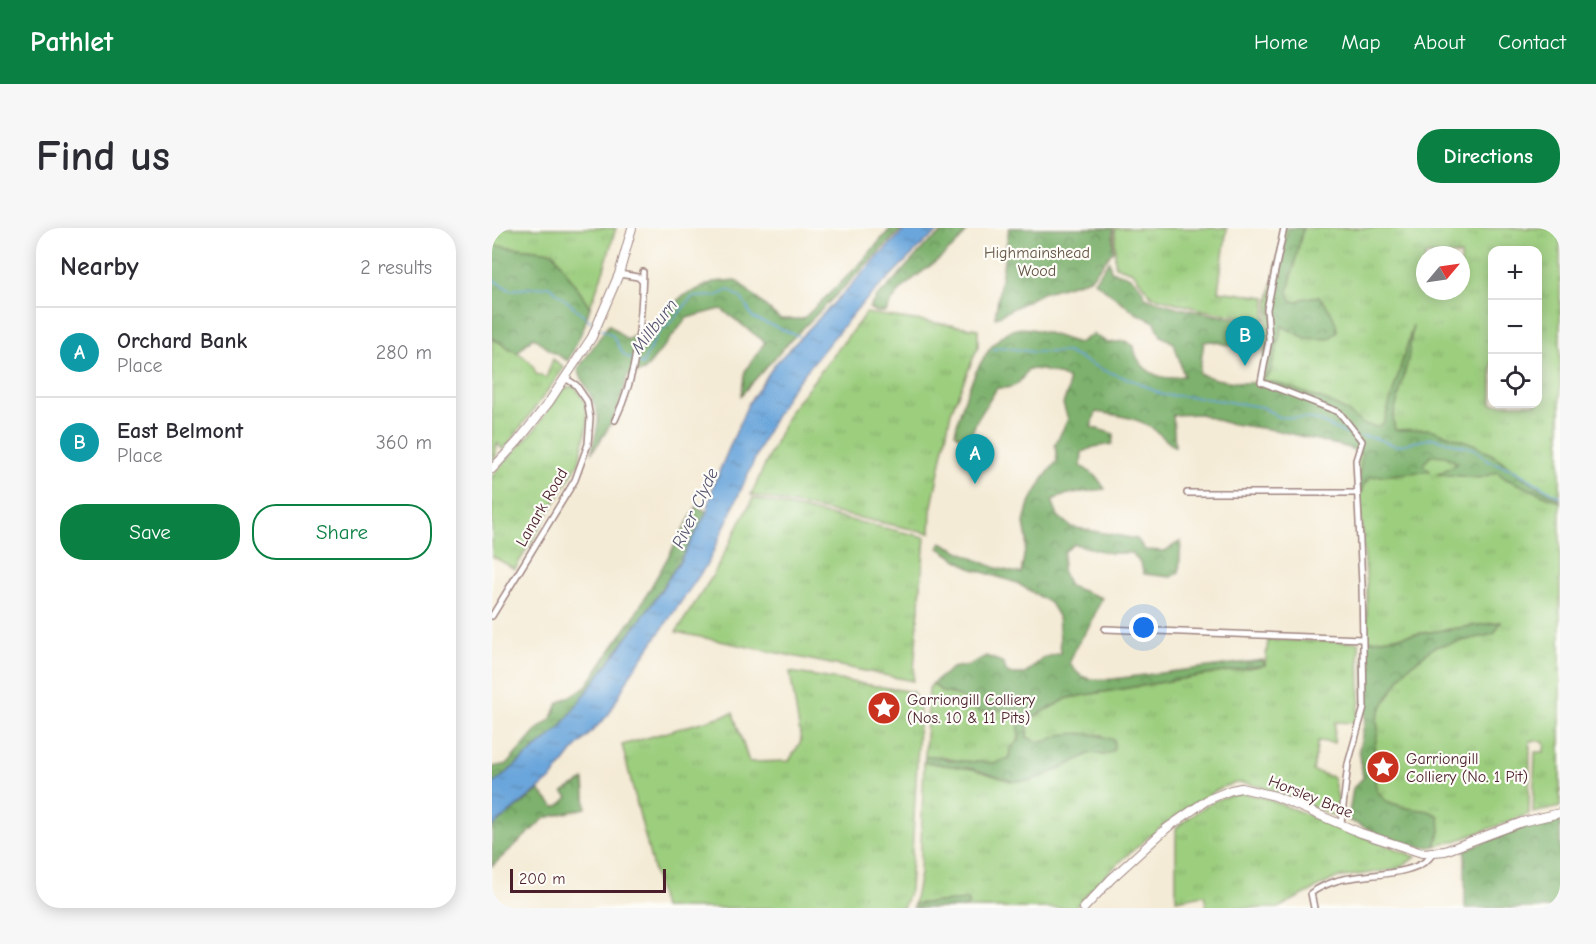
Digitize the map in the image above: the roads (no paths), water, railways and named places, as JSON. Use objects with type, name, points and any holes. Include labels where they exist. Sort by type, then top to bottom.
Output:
[{"type":"main road","points":[[492,469],[528,429],[592,337],[619,274],[632,228]]},
{"type":"main road","name":"Horsley Brae","points":[[1084,908],[1111,879],[1167,828],[1219,794],[1241,788],[1258,791],[1361,833],[1410,850],[1432,853],[1464,844],[1522,822],[1560,813]]},
{"type":"street","points":[[1284,228],[1267,309],[1269,340],[1261,382],[1339,412],[1362,441],[1356,460],[1362,584],[1364,706],[1348,764],[1341,823]]},
{"type":"street","points":[[615,420],[627,396],[633,369],[643,273]]},
{"type":"street","points":[[619,274],[638,277],[643,282]]},
{"type":"street","name":"Lanark Road","points":[[492,616],[575,480],[588,444],[590,418],[587,401],[576,385],[565,378]]},
{"type":"street","points":[[1187,493],[1357,494]]},
{"type":"street","points":[[1105,629],[1362,639]]},
{"type":"street","points":[[1314,908],[1311,894],[1317,889],[1337,880],[1397,872],[1428,859],[1432,853]]},
{"type":"water","name":"River Clyde","points":[[906,228],[943,228],[924,243],[857,309],[789,392],[767,432],[708,563],[630,675],[609,714],[572,752],[552,778],[492,827],[492,785],[560,728],[652,604],[681,559],[707,512],[713,486],[748,404],[775,364]]},
{"type":"waterway","name":"Millburn","points":[[492,279],[510,290],[549,286],[594,324]]},
{"type":"waterway","name":"Millburn","points":[[637,362],[642,365],[657,335],[692,297],[716,296],[729,290],[742,299],[753,318],[799,336]]},
{"type":"waterway","name":"Millburn","points":[[601,329],[612,335],[624,355],[633,360]]},
{"type":"waterway","points":[[992,350],[1002,347],[1033,352],[1067,352],[1163,395],[1196,397],[1262,407],[1279,417],[1315,419],[1346,434],[1355,435]]},
{"type":"waterway","points":[[1361,436],[1375,438],[1396,446],[1433,438],[1475,449],[1488,461],[1512,469],[1560,497]]},
{"type":"place","name":"East Belmont","points":[[1245,366]]},
{"type":"place","name":"Orchard Bank","points":[[975,484]]},
{"type":"place","name":"Garriongill Colliery (Nos. 10 & 11 Pits)","points":[[884,708]]},
{"type":"place","name":"Garriongill Colliery (No. 1 Pit)","points":[[1383,767]]},
{"type":"park label","name":"Highmainshead Wood","points":[[1037,261]]}]
